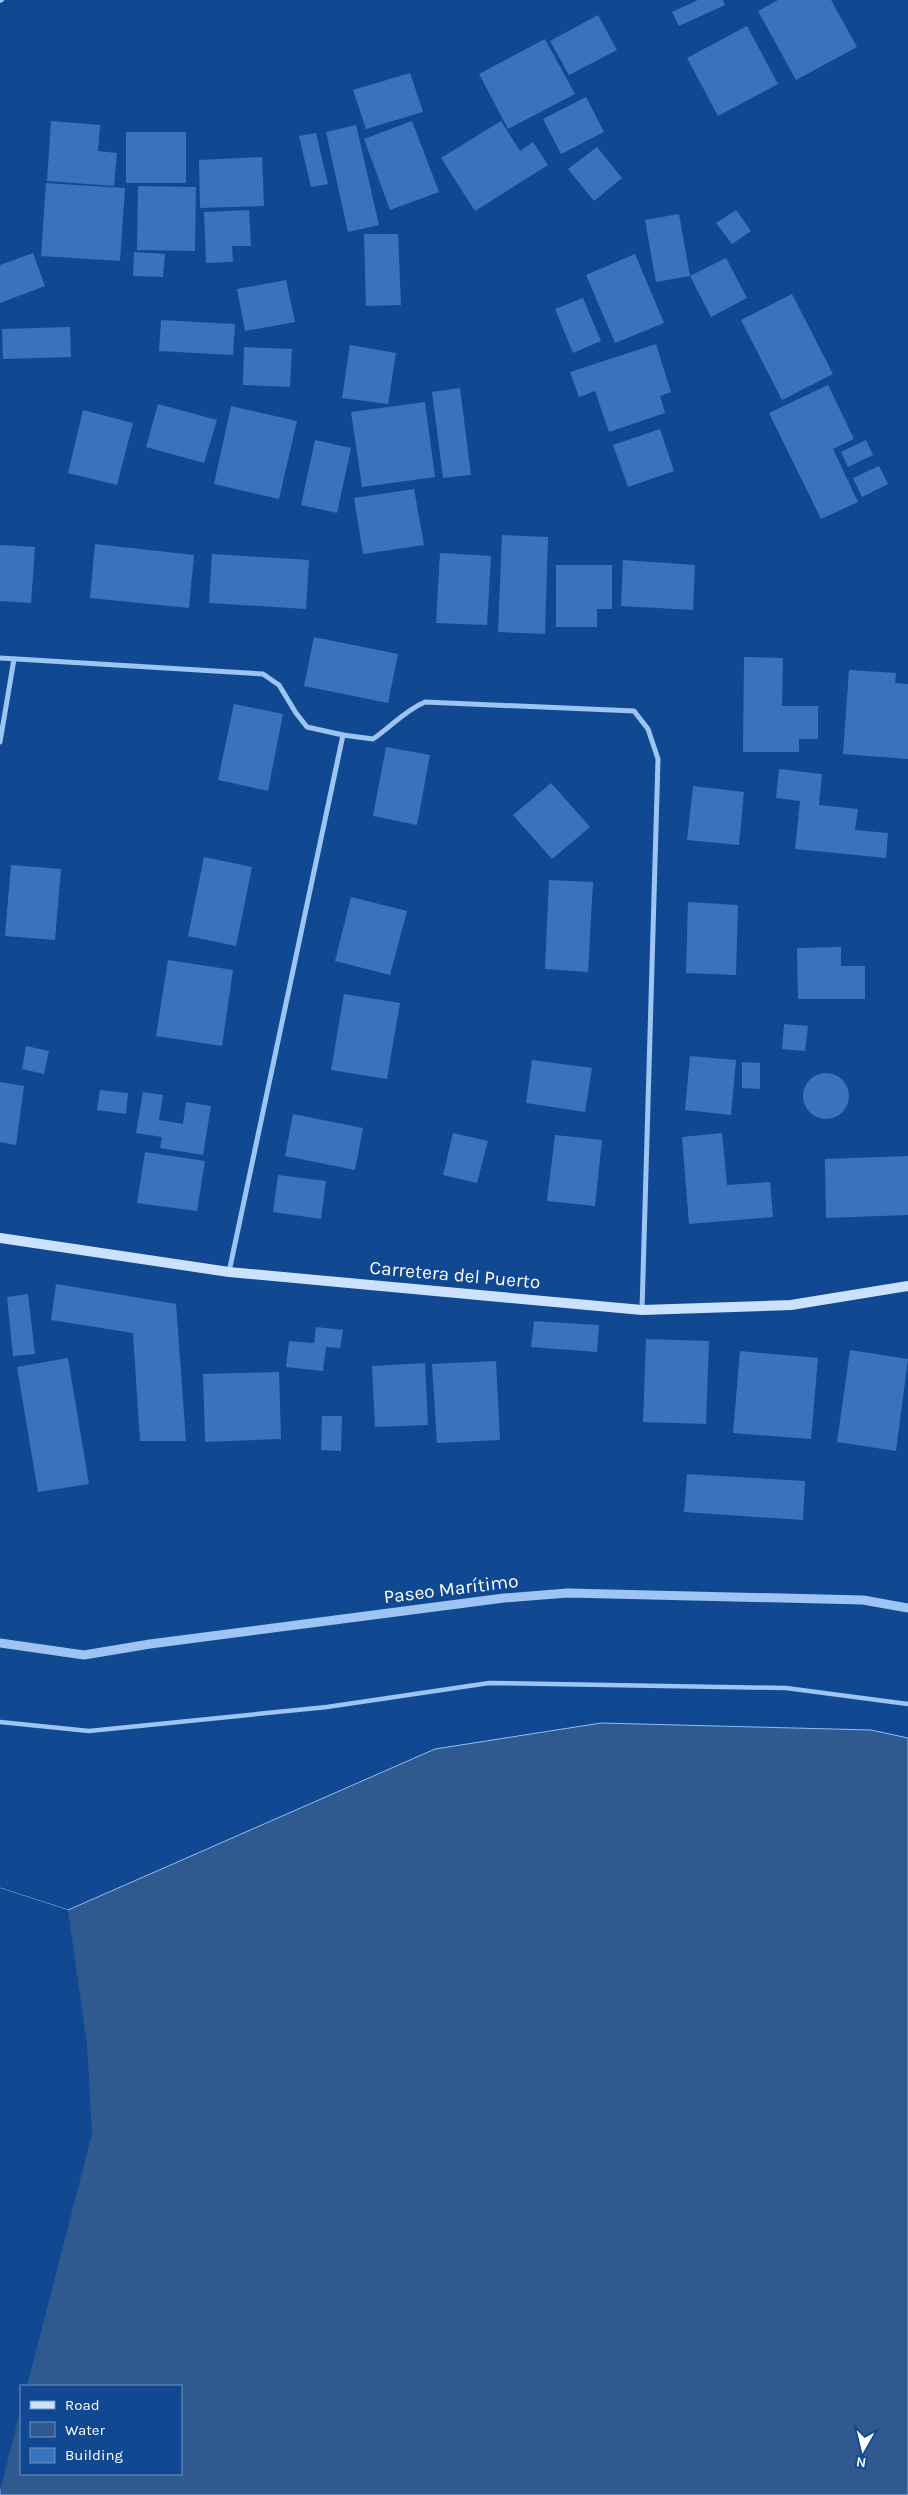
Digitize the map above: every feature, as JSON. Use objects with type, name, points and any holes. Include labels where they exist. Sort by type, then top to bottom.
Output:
[{"type":"main road","name":"Carretera del Puerto","points":[[0,1238],[229,1272],[642,1310],[791,1305],[908,1286]]},
{"type":"street","points":[[0,658],[263,674],[279,685],[296,714],[307,726],[342,735],[373,739],[386,730],[408,709],[424,702],[634,712],[648,729],[658,759],[642,1310]]},
{"type":"street","points":[[0,742],[14,659]]},
{"type":"street","points":[[229,1272],[342,735]]},
{"type":"street","name":"Paseo Marítimo","points":[[0,1643],[84,1655],[199,1637],[504,1598],[568,1593],[863,1600],[908,1608]]},
{"type":"street","points":[[0,1722],[89,1730],[327,1707],[489,1683],[786,1688],[908,1704]]},
{"type":"water","points":[[601,1723],[871,1730],[908,1738],[908,2495],[0,2495],[0,1888],[68,1910],[435,1749]]},
{"type":"pier","points":[[0,1888],[68,1910],[87,2044],[92,2134],[27,2385],[20,2385],[20,2412],[0,2491]]},
{"type":"building","points":[[698,0],[723,0],[725,5],[679,26],[672,12]]},
{"type":"building","points":[[778,0],[831,0],[857,47],[796,80],[758,11]]},
{"type":"building","points":[[598,15],[617,50],[569,75],[550,41]]},
{"type":"building","points":[[747,26],[778,84],[718,116],[687,58]]},
{"type":"building","points":[[545,39],[575,94],[508,129],[479,74]]},
{"type":"building","points":[[410,73],[423,112],[366,129],[353,90]]},
{"type":"building","points":[[586,97],[604,132],[561,154],[543,119]]},
{"type":"building","points":[[51,121],[100,125],[98,151],[117,153],[114,186],[47,181]]},
{"type":"building","points":[[412,121],[439,192],[390,210],[364,139]]},
{"type":"building","points":[[501,121],[520,151],[533,142],[548,165],[475,211],[441,158]]},
{"type":"building","points":[[356,125],[379,225],[348,232],[326,132]]},
{"type":"building","points":[[126,132],[186,132],[186,183],[126,183]]},
{"type":"building","points":[[316,133],[328,184],[311,187],[299,136]]},
{"type":"building","points":[[597,147],[622,178],[594,201],[568,169]]},
{"type":"building","points":[[262,157],[264,206],[200,208],[199,160]]},
{"type":"building","points":[[46,183],[125,188],[120,261],[41,256]]},
{"type":"building","points":[[138,186],[196,187],[195,251],[137,250]]},
{"type":"building","points":[[249,210],[251,246],[232,246],[233,262],[206,263],[204,212]]},
{"type":"building","points":[[736,210],[751,231],[732,244],[716,223]]},
{"type":"building","points":[[679,214],[690,276],[656,282],[645,220]]},
{"type":"building","points":[[364,234],[398,234],[401,305],[366,306]]},
{"type":"building","points":[[134,252],[165,254],[163,277],[133,276]]},
{"type":"building","points":[[33,253],[45,286],[0,303],[0,265]]},
{"type":"building","points":[[635,254],[664,323],[615,343],[586,275]]},
{"type":"building","points":[[726,258],[747,298],[711,317],[690,276]]},
{"type":"building","points":[[286,280],[295,322],[245,331],[237,289]]},
{"type":"building","points":[[792,294],[833,374],[782,400],[741,320]]},
{"type":"building","points":[[583,298],[601,341],[573,353],[555,309]]},
{"type":"building","points":[[161,320],[235,324],[233,355],[159,351]]},
{"type":"building","points":[[70,327],[71,357],[3,359],[2,329]]},
{"type":"building","points":[[656,344],[671,392],[660,396],[665,413],[609,432],[595,391],[579,397],[570,372]]},
{"type":"building","points":[[350,345],[396,353],[388,404],[342,398]]},
{"type":"building","points":[[244,347],[292,349],[290,387],[243,385]]},
{"type":"building","points":[[828,385],[854,439],[833,449],[858,502],[821,519],[769,413]]},
{"type":"building","points":[[460,388],[471,475],[443,478],[432,392]]},
{"type":"building","points":[[425,402],[435,477],[362,487],[351,412]]},
{"type":"building","points":[[158,404],[217,420],[204,463],[146,447]]},
{"type":"building","points":[[231,406],[297,421],[279,499],[214,484]]},
{"type":"building","points":[[83,410],[133,423],[117,485],[68,473]]},
{"type":"building","points":[[660,429],[674,471],[628,487],[613,445]]},
{"type":"building","points":[[315,440],[351,448],[337,513],[301,505]]},
{"type":"building","points":[[866,440],[873,455],[848,467],[841,452]]},
{"type":"building","points":[[879,466],[888,484],[862,497],[853,478]]},
{"type":"building","points":[[414,489],[424,545],[363,554],[354,498]]},
{"type":"building","points":[[502,535],[548,537],[545,634],[498,632]]},
{"type":"building","points":[[95,544],[194,555],[189,608],[90,598]]},
{"type":"building","points":[[0,545],[35,547],[31,603],[0,601]]},
{"type":"building","points":[[440,553],[491,556],[487,625],[436,623]]},
{"type":"building","points":[[212,554],[309,560],[306,609],[209,603]]},
{"type":"building","points":[[623,560],[695,565],[693,610],[621,606]]},
{"type":"building","points":[[556,565],[612,565],[612,609],[597,609],[597,627],[556,627]]},
{"type":"building","points":[[314,637],[398,654],[388,703],[304,686]]},
{"type":"building","points":[[744,657],[783,658],[782,706],[818,706],[818,739],[799,739],[799,752],[743,752]]},
{"type":"building","points":[[849,670],[896,673],[895,683],[908,684],[908,759],[843,754]]},
{"type":"building","points":[[234,704],[283,714],[268,791],[218,780]]},
{"type":"building","points":[[386,747],[430,755],[417,825],[373,816]]},
{"type":"building","points":[[779,769],[822,774],[819,805],[858,809],[855,830],[888,833],[886,858],[795,849],[800,801],[776,798]]},
{"type":"building","points":[[551,783],[590,827],[552,859],[513,815]]},
{"type":"building","points":[[693,786],[744,792],[739,845],[687,840]]},
{"type":"building","points":[[204,857],[252,867],[236,946],[188,936]]},
{"type":"building","points":[[11,865],[61,869],[55,940],[5,936]]},
{"type":"building","points":[[549,880],[593,882],[588,972],[545,969]]},
{"type":"building","points":[[351,897],[407,911],[390,975],[335,961]]},
{"type":"building","points":[[688,902],[738,905],[736,975],[686,973]]},
{"type":"building","points":[[841,947],[841,966],[865,966],[865,999],[798,999],[797,948]]},
{"type":"building","points":[[168,960],[233,970],[222,1046],[156,1036]]},
{"type":"building","points":[[344,994],[400,1003],[387,1079],[331,1070]]},
{"type":"building","points":[[784,1024],[808,1026],[805,1051],[782,1049]]},
{"type":"building","points":[[26,1046],[49,1051],[44,1074],[22,1069]]},
{"type":"building","points":[[690,1056],[736,1060],[731,1115],[685,1110]]},
{"type":"building","points":[[532,1060],[592,1068],[585,1112],[526,1103]]},
{"type":"building","points":[[742,1062],[760,1063],[760,1089],[742,1088]]},
{"type":"building","points":[[821,1073],[831,1073],[845,1083],[849,1096],[845,1109],[839,1115],[831,1119],[821,1119],[807,1109],[803,1101],[803,1091],[813,1077]]},
{"type":"building","points":[[0,1082],[24,1086],[16,1145],[0,1142]]},
{"type":"building","points":[[100,1090],[128,1093],[126,1114],[97,1110]]},
{"type":"building","points":[[143,1092],[163,1095],[159,1120],[183,1124],[186,1102],[211,1106],[203,1155],[160,1148],[162,1137],[136,1133]]},
{"type":"building","points":[[293,1114],[363,1128],[355,1170],[285,1156]]},
{"type":"building","points":[[453,1133],[488,1141],[477,1183],[443,1175]]},
{"type":"building","points":[[722,1133],[727,1185],[770,1182],[773,1217],[689,1224],[682,1137]]},
{"type":"building","points":[[555,1135],[602,1140],[595,1206],[547,1201]]},
{"type":"building","points":[[145,1152],[205,1161],[197,1211],[137,1203]]},
{"type":"building","points":[[908,1156],[908,1215],[826,1218],[825,1159]]},
{"type":"building","points":[[278,1175],[326,1181],[321,1219],[273,1212]]},
{"type":"building","points":[[56,1284],[176,1304],[186,1441],[140,1441],[133,1333],[51,1320]]},
{"type":"building","points":[[28,1294],[35,1354],[13,1356],[7,1297]]},
{"type":"building","points":[[534,1321],[599,1325],[597,1352],[531,1347]]},
{"type":"building","points":[[316,1327],[343,1330],[340,1348],[326,1347],[323,1371],[286,1367],[289,1341],[314,1343]]},
{"type":"building","points":[[646,1339],[709,1341],[706,1424],[643,1422]]},
{"type":"building","points":[[850,1350],[908,1359],[896,1451],[837,1442]]},
{"type":"building","points":[[740,1351],[818,1358],[811,1439],[733,1433]]},
{"type":"building","points":[[68,1358],[89,1484],[38,1492],[17,1367]]},
{"type":"building","points":[[496,1361],[500,1440],[437,1443],[432,1364]]},
{"type":"building","points":[[425,1363],[428,1425],[375,1427],[372,1366]]},
{"type":"building","points":[[279,1372],[281,1439],[205,1442],[203,1374]]},
{"type":"building","points":[[322,1416],[342,1416],[341,1451],[321,1450]]},
{"type":"building","points":[[687,1474],[805,1481],[803,1520],[684,1512]]}]
